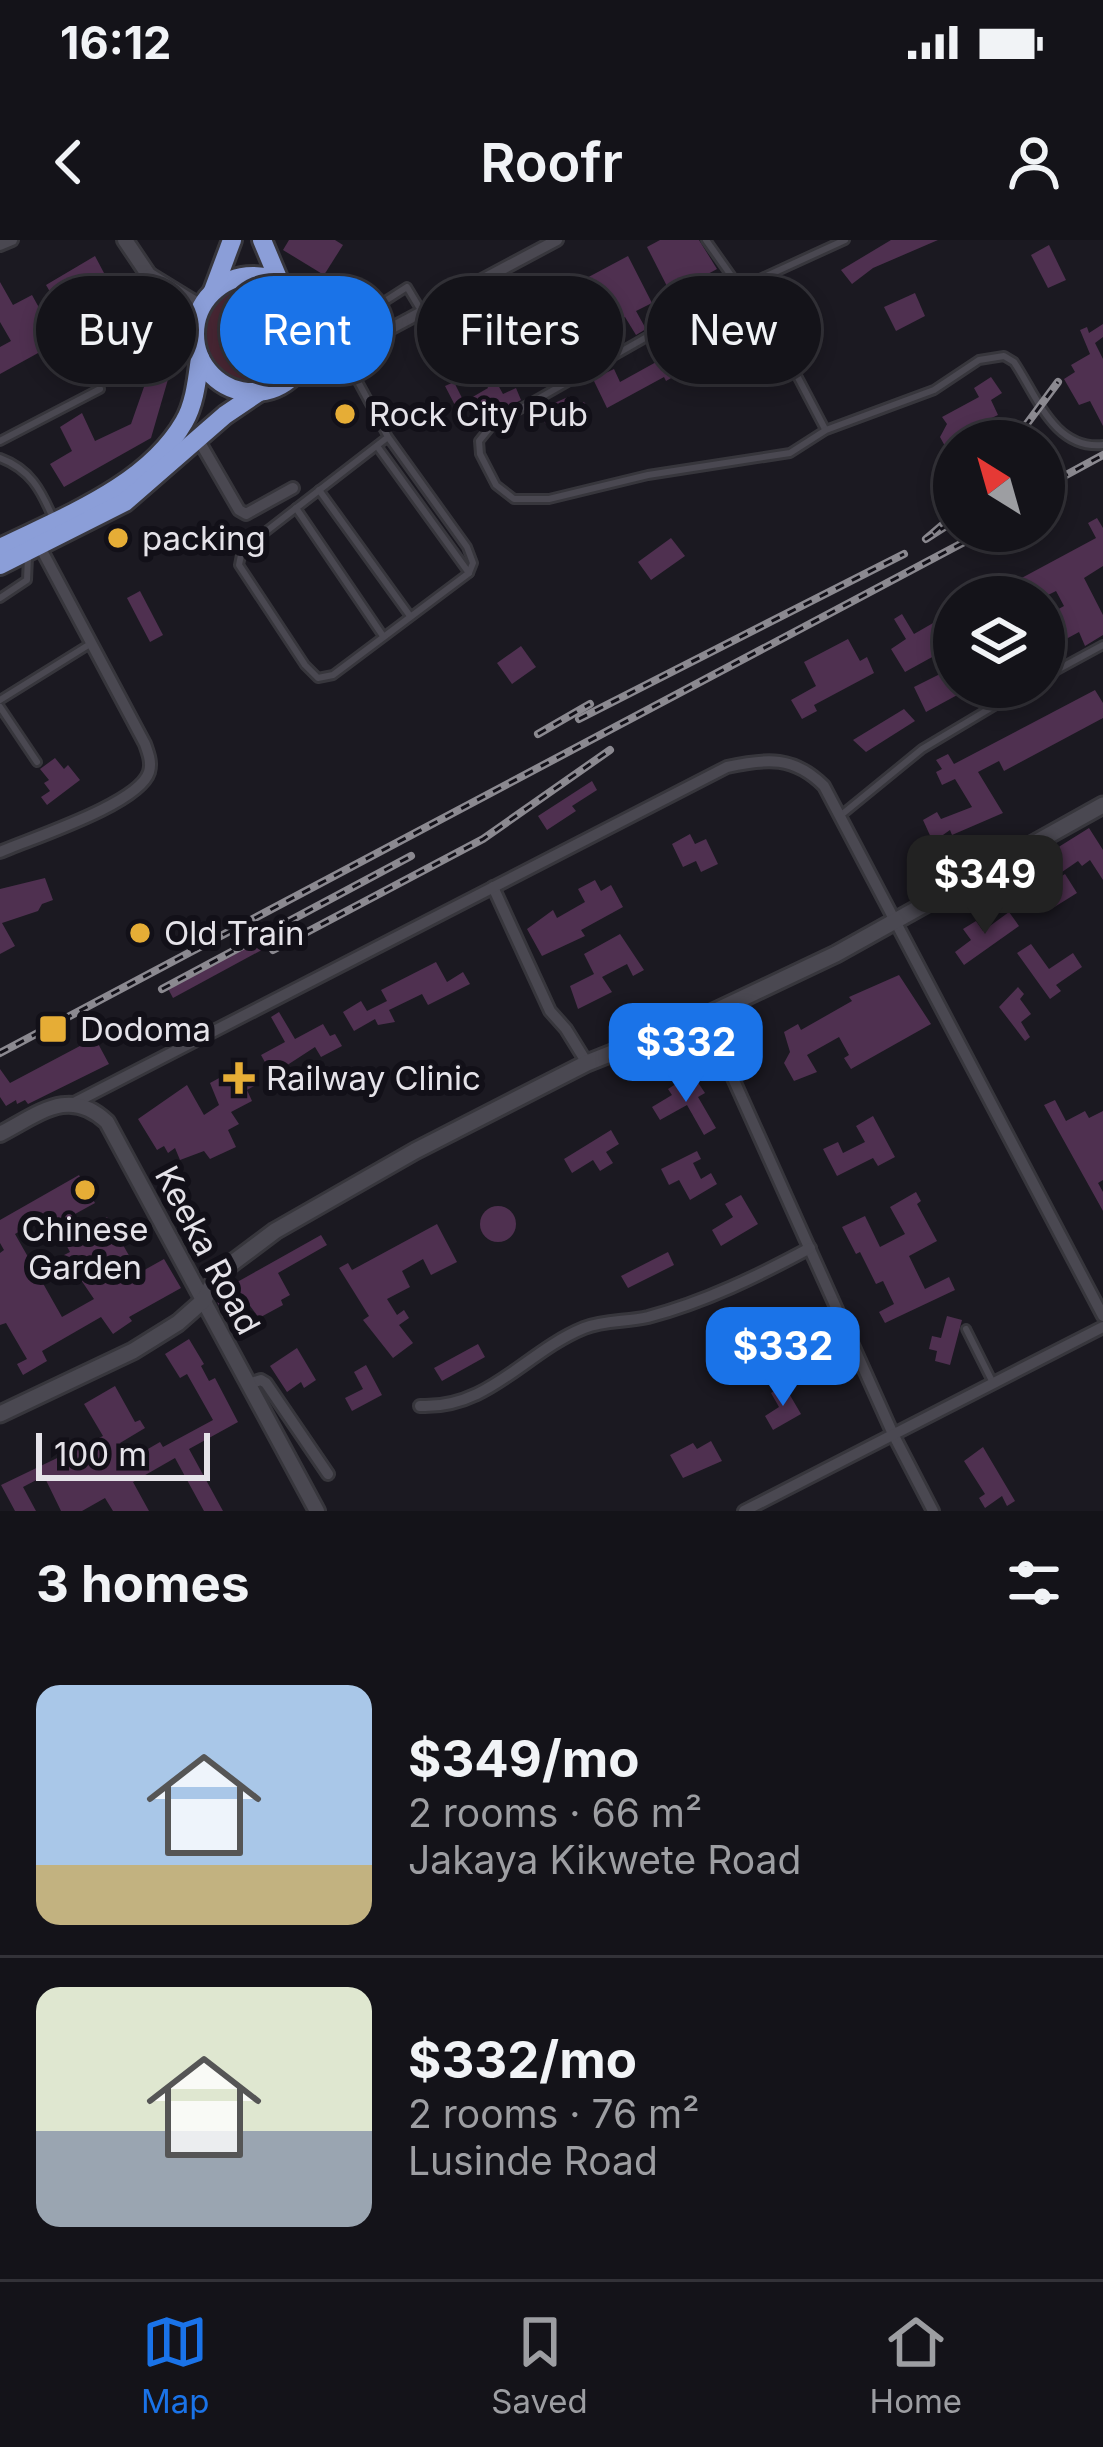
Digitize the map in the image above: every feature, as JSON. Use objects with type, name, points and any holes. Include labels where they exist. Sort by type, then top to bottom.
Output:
[{"type":"highway","points":[[0,548],[125,481],[164,447],[186,419],[198,352],[195,326],[232,240]]},
{"type":"highway","points":[[262,240],[277,276]]},
{"type":"highway","points":[[206,302],[220,288]]},
{"type":"highway","points":[[198,352],[223,384],[259,392]]},
{"type":"highway","points":[[0,565],[125,502],[259,392],[281,384]]},
{"type":"main road","points":[[0,1414],[133,1351],[178,1323],[205,1300],[227,1267],[317,1205],[586,1063],[705,1016],[895,923],[1103,805]]},
{"type":"street","points":[[0,245],[12,240]]},
{"type":"street","points":[[129,240],[198,352]]},
{"type":"street","points":[[490,276],[557,240]]},
{"type":"street","points":[[142,267],[206,302]]},
{"type":"street","points":[[198,439],[242,512],[250,514],[293,488]]},
{"type":"street","points":[[0,852],[115,802],[148,773],[145,744],[33,548]]},
{"type":"street","points":[[0,1134],[48,1109],[76,1102],[727,766],[788,760],[824,786],[1103,1316]]},
{"type":"street","points":[[493,887],[550,1011],[586,1063]]},
{"type":"street","points":[[705,1016],[893,1434],[933,1511]]},
{"type":"street","name":"Keeka Road","points":[[76,1102],[96,1111],[117,1136],[317,1511]]},
{"type":"street","points":[[420,1406],[444,1407],[480,1395],[578,1330],[647,1317],[745,1283],[809,1248]]},
{"type":"street","points":[[744,1511],[1103,1327]]},
{"type":"street","points":[[248,1384],[266,1383],[328,1474]]},
{"type":"lane","points":[[706,240],[730,276]]},
{"type":"lane","points":[[766,276],[845,240]]},
{"type":"lane","points":[[393,294],[407,286],[417,303]]},
{"type":"lane","points":[[647,337],[492,425],[479,441],[496,485],[514,499],[549,499],[648,475],[790,453],[826,430],[934,390],[979,360],[1004,356],[1014,362],[1055,428],[1083,445],[1103,445]]},
{"type":"lane","points":[[360,384],[388,437],[473,557],[469,572],[326,678],[318,678],[304,665],[239,565],[242,550],[388,437]]},
{"type":"lane","points":[[801,384],[826,430]]},
{"type":"lane","points":[[0,441],[100,389]]},
{"type":"lane","points":[[377,446],[469,572]]},
{"type":"lane","points":[[0,458],[26,472],[39,486],[54,521]]},
{"type":"lane","points":[[320,490],[410,616]]},
{"type":"lane","points":[[296,508],[383,636]]},
{"type":"lane","points":[[0,598],[27,580],[33,548]]},
{"type":"lane","points":[[37,762],[0,704],[90,644]]},
{"type":"lane","points":[[1065,666],[1103,645]]},
{"type":"lane","points":[[840,816],[922,749],[991,708]]},
{"type":"lane","points":[[966,1329],[993,1383]]},
{"type":"shaded area","points":[[218,298],[220,372],[211,363],[203,334],[207,314]]},
{"type":"building","points":[[289,240],[335,240],[343,245],[324,275],[283,250]]},
{"type":"building","points":[[660,240],[699,240],[717,269],[704,276],[662,276],[647,247]]},
{"type":"building","points":[[891,240],[938,240],[873,268],[852,284],[841,270]]},
{"type":"building","points":[[1049,245],[1066,280],[1048,288],[1031,255]]},
{"type":"building","points":[[95,256],[104,273],[99,276],[61,276]]},
{"type":"building","points":[[628,256],[647,293],[647,306],[636,311],[646,329],[636,335],[623,318],[623,276],[590,276]]},
{"type":"building","points":[[0,282],[13,305],[32,295],[36,354],[0,374],[0,347],[11,341],[0,322]]},
{"type":"building","points":[[915,293],[925,316],[896,331],[884,307]]},
{"type":"building","points":[[1103,324],[1103,337],[1095,343],[1103,359],[1103,426],[1090,401],[1079,405],[1064,379],[1075,372],[1071,365],[1090,354],[1080,330],[1087,327],[1089,333]]},
{"type":"building","points":[[647,367],[647,384],[651,384],[607,408],[595,384],[623,384]]},
{"type":"building","points":[[991,377],[1002,393],[991,400],[998,415],[987,420],[944,420],[942,417],[979,397],[974,388]]},
{"type":"building","points":[[145,384],[167,384],[151,438],[64,487],[50,464],[72,451],[60,427],[82,413],[95,441],[131,424]]},
{"type":"building","points":[[455,384],[464,402],[488,388],[486,384],[497,384],[503,394],[516,388],[521,400],[488,417],[480,404],[460,415],[445,386]]},
{"type":"building","points":[[570,396],[577,407],[584,402],[590,410],[572,423],[566,414],[548,427],[537,411]]},
{"type":"building","points":[[1097,518],[1103,528],[1103,566],[1084,578],[1103,615],[1103,635],[1085,646],[1079,632],[1065,640],[1065,576],[1025,576],[1096,538],[1088,523]]},
{"type":"building","points":[[671,538],[685,556],[651,580],[638,562]]},
{"type":"building","points":[[140,591],[163,635],[150,642],[127,598]]},
{"type":"building","points":[[902,614],[914,634],[933,623],[933,657],[905,672],[891,649],[906,639],[894,619]]},
{"type":"building","points":[[848,639],[860,661],[867,657],[874,673],[814,705],[817,711],[802,719],[791,700],[816,686],[804,662]]},
{"type":"building","points":[[521,646],[536,667],[512,684],[497,663]]},
{"type":"building","points":[[933,678],[933,708],[926,712],[914,687]]},
{"type":"building","points":[[1095,690],[1103,703],[1103,718],[1004,771],[999,761],[978,772],[1003,813],[952,835],[950,830],[933,842],[923,820],[937,812],[941,819],[972,807],[955,779],[942,785],[936,772],[942,769],[936,760],[948,754],[954,764]]},
{"type":"building","points":[[904,709],[915,721],[866,752],[853,740]]},
{"type":"building","points":[[55,758],[80,780],[47,805],[41,797],[50,791],[44,783],[49,780],[40,769]]},
{"type":"building","points":[[592,781],[597,790],[547,830],[538,816]]},
{"type":"building","points":[[1089,828],[1103,850],[1103,880],[1090,860],[1082,866],[1078,861],[1062,872],[1049,853]]},
{"type":"building","points":[[690,834],[695,844],[706,839],[718,864],[701,872],[696,861],[683,867],[672,844]]},
{"type":"building","points":[[1065,874],[1077,893],[1048,911],[1037,892]]},
{"type":"building","points":[[45,878],[53,900],[38,911],[2,923],[15,946],[0,954],[0,889]]},
{"type":"building","points":[[595,880],[601,891],[611,885],[623,907],[581,930],[585,936],[542,956],[527,929],[553,910],[557,918],[585,902],[578,889]]},
{"type":"building","points":[[1009,912],[1019,926],[964,965],[955,952],[971,940],[963,929],[976,921],[983,931]]},
{"type":"building","points":[[262,932],[269,946],[173,998],[166,985]]},
{"type":"building","points":[[620,934],[644,970],[633,976],[627,964],[602,977],[612,992],[578,1009],[570,986],[594,974],[584,954]]},
{"type":"building","points":[[1031,944],[1049,969],[1073,953],[1082,967],[1056,985],[1061,991],[1050,999],[1017,953]]},
{"type":"building","points":[[436,962],[447,982],[463,972],[470,984],[428,1005],[422,994],[389,1010],[395,1022],[378,1025],[375,1019],[354,1031],[343,1012],[361,1001],[367,1011],[387,1001],[381,990]]},
{"type":"building","points":[[899,975],[931,1024],[851,1069],[839,1037],[807,1055],[817,1072],[794,1081],[784,1063],[790,1052],[784,1032],[798,1024],[801,1030],[852,1001],[849,997]]},
{"type":"building","points":[[1018,987],[1031,1014],[1021,1022],[1030,1037],[1025,1041],[999,1007]]},
{"type":"building","points":[[279,1012],[295,1039],[323,1024],[342,1046],[321,1057],[315,1047],[272,1075],[261,1055],[285,1042],[271,1017]]},
{"type":"building","points":[[95,1038],[109,1064],[28,1104],[16,1100],[6,1106],[0,1097],[0,1069],[10,1083]]},
{"type":"building","points":[[243,1065],[254,1086],[247,1090],[252,1101],[231,1112],[239,1124],[228,1130],[236,1147],[210,1159],[204,1151],[180,1160],[175,1148],[168,1153],[164,1146],[157,1150],[138,1119],[187,1085],[204,1115],[219,1105],[210,1083]]},
{"type":"building","points":[[682,1080],[686,1088],[697,1081],[705,1093],[698,1097],[716,1128],[704,1135],[687,1105],[660,1120],[652,1107],[672,1095],[668,1089]]},
{"type":"building","points":[[1055,1100],[1066,1121],[1085,1111],[1089,1118],[1103,1111],[1103,1180],[1098,1183],[1103,1211],[1044,1105]]},
{"type":"building","points":[[873,1116],[895,1157],[878,1166],[873,1158],[837,1176],[823,1149],[838,1142],[843,1153],[865,1142],[856,1126]]},
{"type":"building","points":[[611,1130],[619,1144],[606,1152],[613,1163],[600,1171],[593,1160],[572,1173],[564,1159]]},
{"type":"building","points":[[697,1151],[701,1159],[693,1163],[701,1179],[711,1173],[717,1184],[690,1200],[679,1180],[669,1185],[661,1169]]},
{"type":"building","points":[[79,1175],[95,1203],[66,1219],[76,1235],[107,1217],[139,1273],[164,1259],[181,1288],[129,1317],[132,1321],[113,1334],[101,1317],[42,1351],[47,1361],[23,1375],[17,1364],[27,1359],[6,1323],[0,1325],[0,1253],[4,1250],[0,1220]],"holes":[[[43,1218],[54,1239],[61,1235],[70,1252],[64,1255],[94,1299],[62,1317],[15,1234]]]},
{"type":"building","points":[[916,1192],[921,1201],[917,1204],[937,1241],[909,1256],[925,1289],[949,1277],[955,1290],[885,1323],[879,1312],[894,1304],[883,1281],[876,1284],[842,1227],[865,1216],[880,1247],[905,1234],[890,1207]]},
{"type":"building","points":[[741,1195],[758,1224],[721,1246],[712,1230],[733,1217],[725,1204]]},
{"type":"building","points":[[498,1206],[511,1211],[516,1224],[511,1237],[498,1242],[485,1237],[480,1224],[485,1211]]},
{"type":"building","points":[[437,1224],[457,1262],[431,1275],[423,1259],[402,1271],[410,1287],[387,1299],[397,1315],[404,1310],[409,1318],[399,1325],[413,1343],[393,1358],[363,1320],[369,1316],[339,1268],[348,1263],[352,1270]]},
{"type":"building","points":[[321,1235],[327,1245],[278,1273],[290,1295],[281,1300],[283,1305],[259,1318],[242,1295],[220,1307],[217,1302],[223,1290]]},
{"type":"building","points":[[668,1252],[674,1265],[628,1288],[621,1276]]},
{"type":"building","points":[[947,1316],[962,1320],[950,1365],[935,1361],[937,1351],[929,1349],[932,1336],[941,1338]]},
{"type":"building","points":[[189,1339],[209,1381],[215,1378],[238,1422],[189,1449],[223,1511],[204,1511],[175,1458],[133,1482],[149,1511],[113,1511],[105,1498],[82,1511],[61,1511],[44,1476],[23,1487],[36,1511],[15,1511],[1,1485],[103,1436],[84,1404],[115,1386],[135,1422],[140,1420],[145,1428],[120,1443],[129,1460],[213,1420],[187,1374],[180,1378],[165,1354]]},
{"type":"building","points":[[478,1344],[485,1357],[442,1381],[434,1368]]},
{"type":"building","points":[[297,1348],[316,1380],[304,1388],[301,1382],[287,1392],[270,1366]]},
{"type":"building","points":[[366,1365],[382,1395],[352,1411],[345,1398],[363,1389],[354,1372]]},
{"type":"building","points":[[784,1385],[801,1414],[773,1430],[765,1416],[779,1407],[771,1393]]},
{"type":"building","points":[[711,1441],[722,1461],[683,1478],[670,1455],[693,1443],[697,1449]]},
{"type":"building","points":[[983,1447],[1015,1501],[1007,1506],[1002,1496],[985,1508],[979,1498],[985,1494],[964,1461]]},
{"type":"railway","points":[[1030,420],[1058,382]]},
{"type":"railway","points":[[1065,476],[1103,455]]},
{"type":"railway","points":[[933,533],[926,539],[933,534]]},
{"type":"railway","points":[[0,1053],[945,552]]},
{"type":"railway","points":[[579,719],[904,554]]},
{"type":"railway","points":[[538,734],[590,704]]},
{"type":"railway","points":[[273,950],[483,839],[610,750]]},
{"type":"railway","points":[[162,989],[411,856]]},
{"type":"place","name":"Rock City Pub","points":[[345,414]]},
{"type":"place","name":"packing","points":[[118,538]]},
{"type":"place","name":"Old Train","points":[[140,933]]},
{"type":"place","name":"Dodoma","points":[[53,1029]]},
{"type":"place","name":"Railway Clinic","points":[[239,1078]]},
{"type":"place","name":"Chinese Garden","points":[[85,1190]]}]
